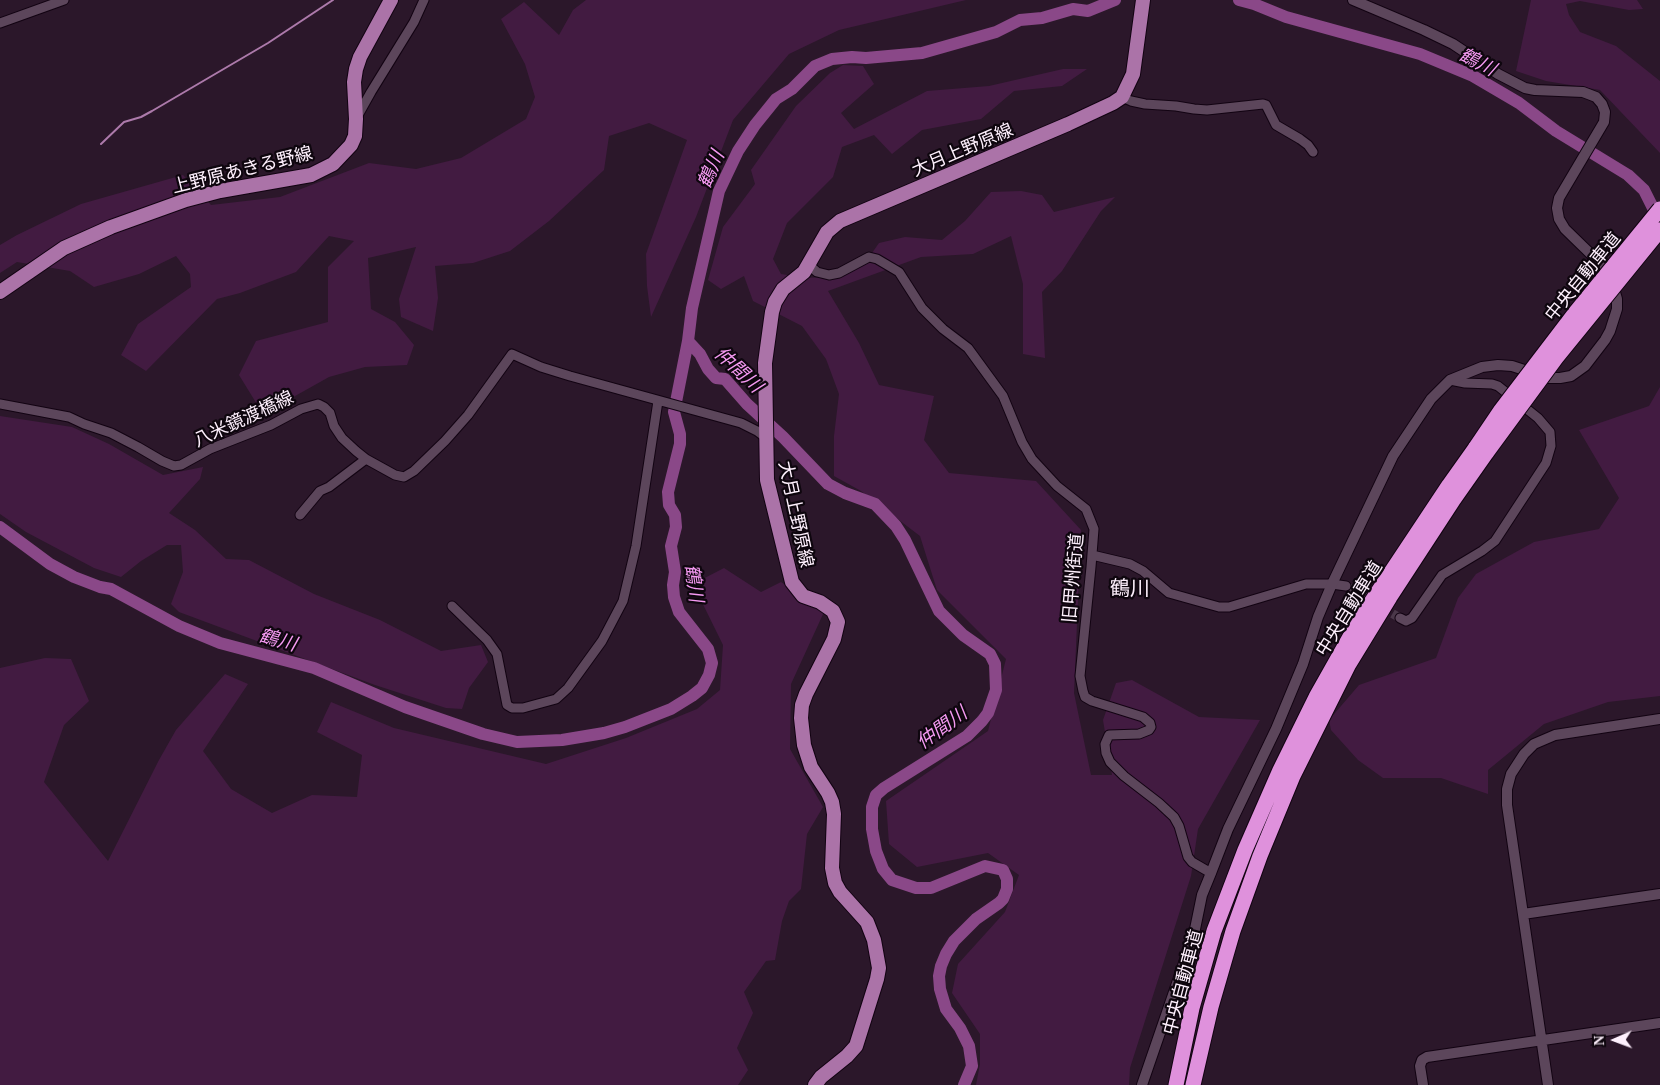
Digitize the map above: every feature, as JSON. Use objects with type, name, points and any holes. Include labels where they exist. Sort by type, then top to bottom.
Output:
[{"type":"highway","name":"中央自動車道","points":[[1193,1085],[1210,1007],[1233,931],[1264,847],[1293,776],[1349,664],[1454,499],[1482,449],[1575,313],[1660,209]]},
{"type":"highway","name":"中央自動車道","points":[[1176,1085],[1192,1008],[1214,931],[1245,850],[1280,770],[1316,698],[1360,619],[1449,485],[1482,449],[1660,230]]},
{"type":"main road","name":"上野原あきる野線","points":[[0,292],[64,248],[111,227],[186,200],[220,191],[311,175],[333,164],[351,145],[355,136],[354,82],[356,69],[391,0]]},
{"type":"main road","points":[[1122,97],[1133,74],[1143,0]]},
{"type":"main road","name":"大月上野原線","points":[[815,1085],[821,1077],[848,1056],[856,1046],[879,968],[874,940],[867,922],[840,892],[835,882],[832,861],[834,814],[832,802],[806,756],[802,733],[802,705],[838,630],[838,622],[833,611],[820,602],[803,596],[792,582],[767,480],[765,363],[768,329],[774,307],[783,289],[798,278],[809,264],[827,232],[840,221],[1068,124],[1122,97]]},
{"type":"street","points":[[0,23],[64,0]]},
{"type":"street","points":[[356,119],[414,22],[424,0]]},
{"type":"street","points":[[1142,1085],[1194,934],[1202,895],[1210,873],[1228,829],[1273,737],[1303,664],[1318,617],[1332,584],[1393,456],[1431,399],[1450,380],[1482,367],[1498,365],[1527,370],[1549,378],[1571,376],[1585,366],[1605,340],[1617,309],[1612,279],[1603,266],[1565,229],[1559,219],[1557,208],[1559,198],[1604,122],[1605,112],[1602,104],[1596,97],[1583,92],[1525,88],[1498,74],[1453,44],[1353,0]]},
{"type":"street","points":[[1122,97],[1145,104],[1207,110],[1263,104],[1266,105],[1276,125],[1300,139],[1313,152]]},
{"type":"street","name":"旧甲州街道","points":[[809,264],[817,272],[829,275],[839,274],[869,257],[877,259],[899,272],[922,308],[943,330],[968,348],[1003,396],[1022,442],[1032,459],[1057,486],[1086,509],[1094,529],[1080,676],[1082,691],[1085,697],[1092,701],[1143,717],[1150,723],[1151,727],[1139,734],[1109,735],[1105,744],[1106,753],[1110,762],[1124,776],[1174,817],[1179,826],[1188,857],[1192,862],[1210,873]]},
{"type":"street","name":"八米鏡渡橋線","points":[[0,404],[69,417],[111,434],[174,466],[182,465],[210,449],[278,422],[301,408],[318,404],[330,413],[334,426],[342,438],[366,459],[395,475],[404,477],[414,471],[446,441],[468,415],[512,354],[541,367],[658,401]]},
{"type":"street","points":[[1400,618],[1406,621],[1412,618],[1442,575],[1482,551],[1494,541],[1546,463],[1551,446],[1550,432],[1538,418],[1498,386],[1450,380]]},
{"type":"street","points":[[452,606],[487,640],[497,654],[507,705],[512,708],[531,706],[556,699],[568,688],[602,641],[624,601],[636,546],[658,401],[733,420],[765,434]]},
{"type":"street","points":[[300,515],[320,491],[330,487],[366,459]]},
{"type":"street","points":[[1092,555],[1130,564],[1143,571],[1169,593],[1219,607],[1229,607],[1306,584],[1346,586]]},
{"type":"street","points":[[1548,1085],[1507,805],[1507,789],[1511,774],[1517,762],[1534,744],[1555,734],[1660,719]]},
{"type":"street","points":[[1523,914],[1660,894]]},
{"type":"street","points":[[1422,1085],[1420,1066],[1422,1060],[1427,1057],[1660,1023]]},
{"type":"shaded area","points":[[586,0],[966,0],[839,30],[789,54],[733,120],[696,217],[651,317],[647,286],[646,254],[687,140],[649,123],[609,136],[604,170],[549,221],[510,251],[473,263],[435,266],[438,298],[433,331],[401,317],[399,299],[416,247],[368,258],[371,309],[395,322],[414,345],[407,365],[365,367],[329,377],[263,414],[239,375],[256,341],[328,322],[328,267],[354,241],[329,236],[296,272],[240,293],[217,299],[146,371],[121,355],[138,324],[191,287],[190,274],[176,256],[139,274],[94,287],[70,271],[17,262],[0,273],[0,245],[17,235],[81,204],[183,175],[211,205],[280,197],[369,163],[416,169],[461,158],[526,119],[535,97],[525,64],[501,19],[524,2],[559,35],[573,10]]},
{"type":"shaded area","points":[[1531,0],[1637,0],[1643,9],[1629,10],[1580,1],[1566,4],[1569,15],[1580,32],[1616,46],[1660,81],[1660,153],[1600,90],[1546,81],[1516,71]]},
{"type":"shaded area","points":[[843,65],[863,66],[874,84],[841,113],[854,129],[927,91],[989,86],[1063,69],[1087,69],[1062,86],[1014,91],[981,119],[922,130],[892,154],[874,135],[842,147],[833,177],[787,223],[773,259],[781,274],[806,278],[826,277],[867,260],[879,243],[905,237],[942,240],[965,221],[991,192],[1021,191],[1042,195],[1054,212],[1115,197],[1101,211],[1062,271],[1042,292],[1045,358],[1023,354],[1023,284],[1011,236],[973,254],[921,257],[828,291],[859,343],[879,385],[934,396],[924,440],[949,473],[1036,481],[1081,530],[1074,693],[1091,775],[1112,775],[1103,720],[1116,683],[1132,680],[1199,717],[1260,720],[1198,829],[1191,876],[1130,1068],[1129,1085],[976,1085],[980,1064],[980,1034],[952,993],[958,964],[1005,912],[1019,875],[988,853],[917,867],[889,844],[886,801],[988,731],[1006,659],[937,590],[920,536],[861,491],[834,476],[834,436],[839,394],[826,359],[802,326],[753,301],[744,276],[721,289],[708,280],[723,227],[755,184],[751,170],[796,106],[830,73]]},
{"type":"shaded area","points":[[1660,387],[1660,696],[1608,702],[1544,724],[1488,770],[1488,794],[1441,778],[1383,778],[1358,760],[1331,730],[1329,720],[1359,685],[1436,658],[1458,598],[1476,574],[1534,542],[1599,529],[1619,498],[1579,430],[1649,406]]},
{"type":"shaded area","points":[[0,416],[72,427],[109,444],[163,475],[203,467],[200,479],[169,513],[195,530],[226,559],[249,560],[314,594],[380,620],[441,651],[481,645],[488,662],[469,688],[462,709],[446,708],[375,685],[179,612],[171,604],[183,572],[181,545],[167,545],[141,561],[121,577],[94,568],[26,532],[0,514]]},
{"type":"shaded area","points":[[724,568],[761,592],[781,582],[824,612],[791,684],[790,749],[823,807],[807,834],[801,889],[789,901],[782,921],[775,960],[766,961],[744,992],[753,1013],[737,1048],[748,1070],[738,1085],[0,1085],[0,668],[45,658],[71,659],[89,701],[64,725],[44,782],[108,861],[176,730],[225,674],[248,684],[203,751],[231,789],[272,813],[312,795],[357,797],[362,755],[317,732],[331,702],[394,728],[546,764],[626,738],[697,709],[720,690],[723,645],[693,584]]},
{"type":"waterway","points":[[101,144],[124,122],[141,117],[152,111],[268,43],[333,0]]},
{"type":"waterway","name":"鶴川","points":[[0,527],[50,564],[74,577],[111,589],[179,626],[220,643],[314,668],[405,707],[483,734],[517,742],[562,740],[604,733],[671,709],[702,688],[709,675],[712,663],[708,649],[679,612],[674,597],[675,572],[671,546],[676,527],[675,515],[669,505],[668,492],[680,444],[680,434],[674,412],[688,341],[692,308],[719,191],[738,151],[755,125],[776,99],[792,89],[815,66],[832,59],[922,53],[996,32],[1020,20],[1042,18],[1073,9],[1088,11],[1115,0]]},
{"type":"waterway","name":"鶴川","points":[[1239,0],[1286,17],[1420,54],[1473,76],[1519,103],[1556,131],[1628,175],[1644,190],[1660,222]]},
{"type":"waterway","name":"仲間川","points":[[688,341],[700,354],[708,369],[716,378],[725,379],[747,404],[783,437],[828,484],[845,493],[875,504],[896,526],[905,540],[939,611],[963,635],[990,654],[995,664],[996,690],[988,713],[982,721],[967,736],[884,788],[876,795],[872,807],[872,829],[876,851],[883,869],[892,880],[916,888],[931,888],[985,866],[1003,870],[1007,879],[1007,889],[1003,899],[976,919],[954,941],[941,966],[939,976],[940,989],[946,1009],[960,1028],[969,1046],[972,1066],[964,1085]]},
{"type":"tunnel","points":[[1346,586],[1400,618]]},
{"type":"district","name":"鶴川","points":[[1130,587]]}]
